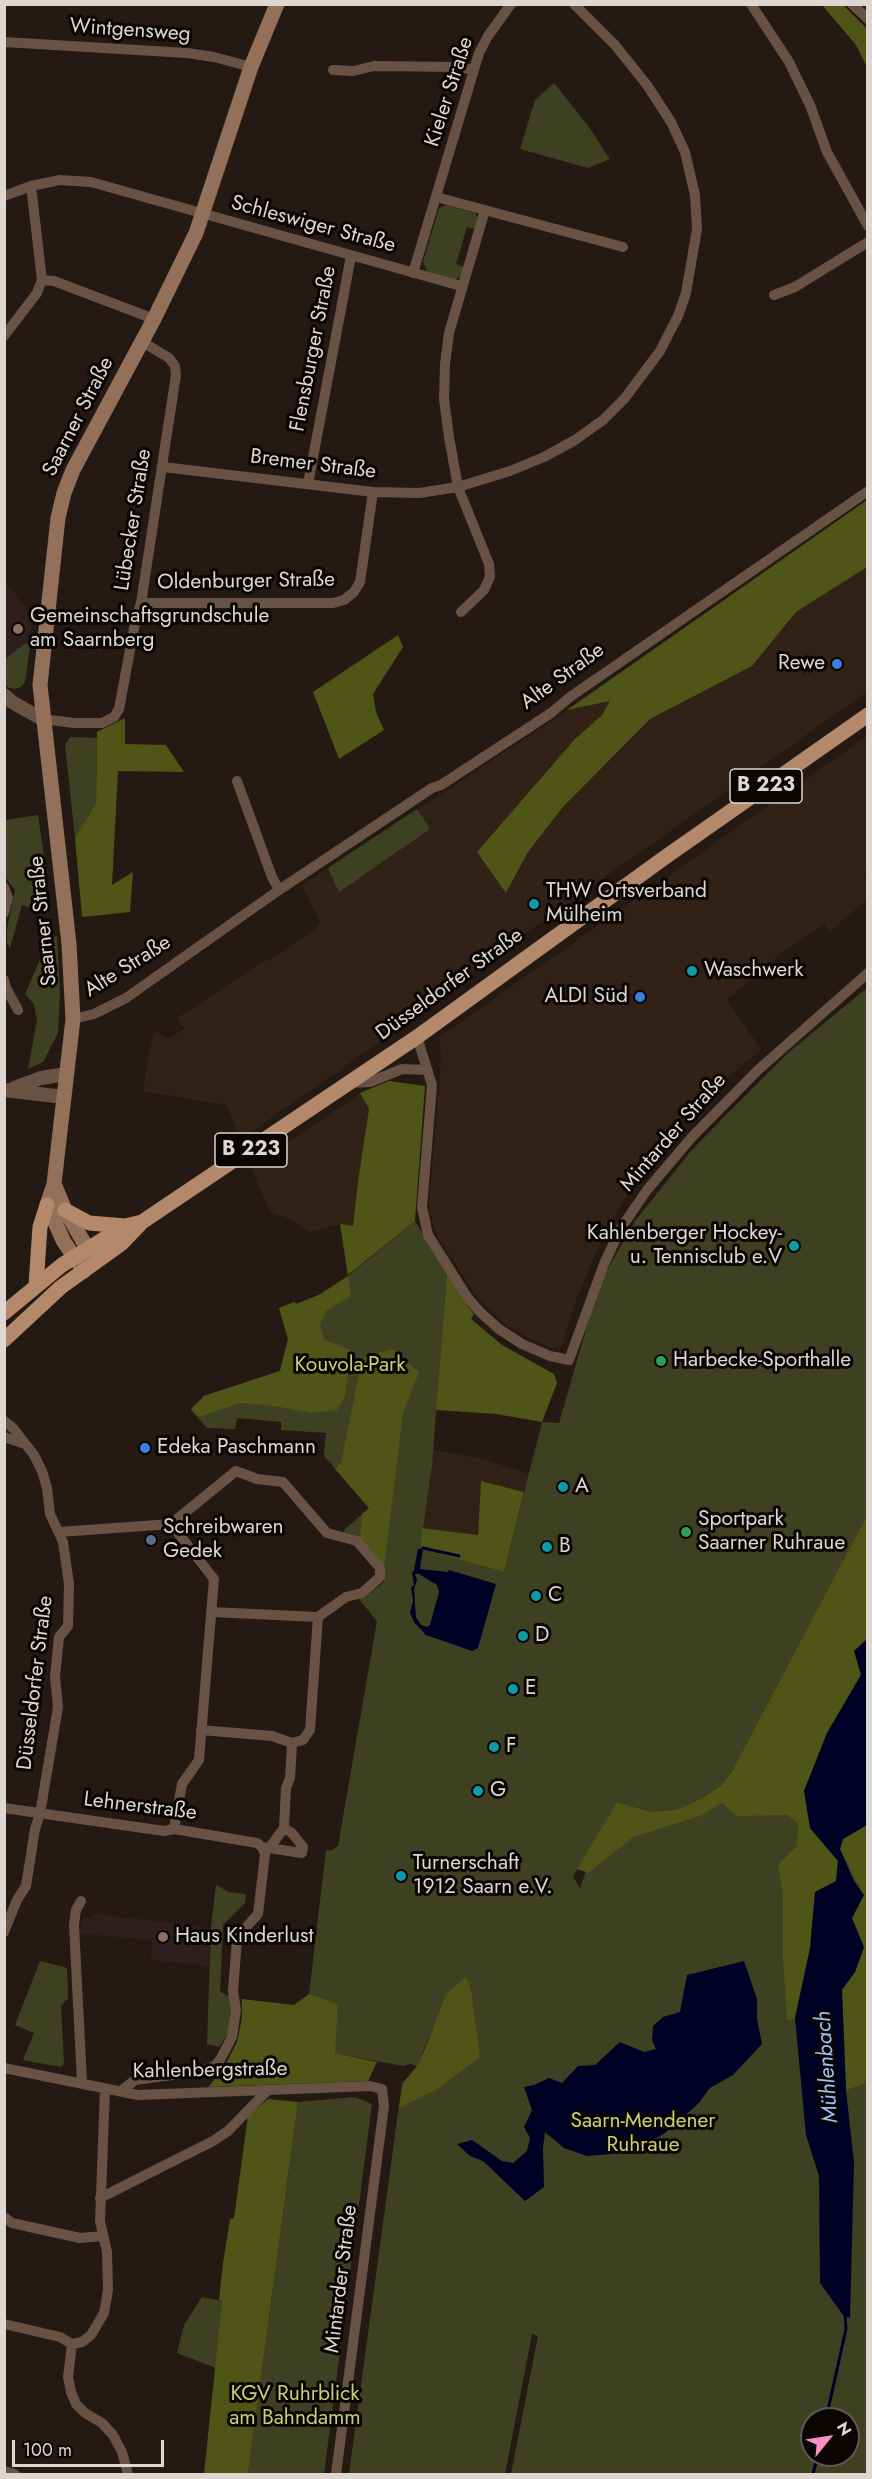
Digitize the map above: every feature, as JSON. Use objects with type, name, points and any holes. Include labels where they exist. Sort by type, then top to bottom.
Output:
[{"type":"main road","name":"Saarner Straße","points":[[74,1019],[69,944],[42,719],[40,684],[58,518],[64,493],[74,470],[186,256],[251,67],[277,4]]},
{"type":"main road","name":"Düsseldorfer Straße","points":[[85,1260],[121,1244],[142,1222],[417,1037],[867,715]]},
{"type":"main road","name":"Alte Straße","points":[[47,1205],[54,1184],[74,1019]]},
{"type":"main road","name":"Alte Straße","points":[[54,1184],[85,1260]]},
{"type":"main road","points":[[47,1205],[62,1237],[85,1260]]},
{"type":"main road","points":[[36,1285],[40,1227],[47,1205]]},
{"type":"main road","points":[[65,1210],[89,1222],[125,1226]]},
{"type":"main road","name":"Düsseldorfer Straße","points":[[85,1260],[125,1226],[142,1222]]},
{"type":"main road","name":"B 223","points":[[4,1313],[36,1285],[85,1260]]},
{"type":"main road","name":"B 223","points":[[4,1340],[61,1287],[85,1260]]},
{"type":"street","name":"Kieler Straße","points":[[413,273],[474,70],[488,36],[511,4]]},
{"type":"street","name":"Bremer Straße","points":[[162,467],[373,492],[419,493],[458,487],[510,471],[544,457],[575,440],[603,420],[625,399],[660,351],[678,316],[686,293],[697,229],[695,195],[685,152],[671,122],[647,85],[615,45],[574,4]]},
{"type":"street","points":[[751,4],[789,62],[810,105],[827,152],[867,226]]},
{"type":"street","points":[[852,4],[867,20]]},
{"type":"street","name":"Wintgensweg","points":[[4,42],[187,53],[214,57],[251,67]]},
{"type":"street","points":[[333,70],[353,71],[374,66],[395,66],[459,67],[474,70]]},
{"type":"street","name":"Schleswiger Straße","points":[[4,196],[31,186],[60,180],[91,182],[413,273]]},
{"type":"street","points":[[4,336],[37,293],[42,280],[31,186]]},
{"type":"street","points":[[436,197],[623,247]]},
{"type":"street","points":[[461,612],[484,590],[490,577],[489,564],[458,487],[445,409],[445,364],[449,333],[461,286],[485,210]]},
{"type":"street","points":[[774,295],[795,287],[867,242]]},
{"type":"street","name":"Flensburger Straße","points":[[308,484],[351,256]]},
{"type":"street","points":[[413,273],[461,286]]},
{"type":"street","points":[[42,280],[54,281],[154,319]]},
{"type":"street","name":"Lübecker Straße","points":[[42,719],[68,723],[102,723],[114,717],[118,709],[141,603],[176,375],[175,366],[169,358],[141,341]]},
{"type":"street","name":"Alte Straße","points":[[74,1019],[93,1014],[126,998],[279,890],[432,788],[441,785],[551,713],[570,697],[867,491]]},
{"type":"street","name":"Oldenburger Straße","points":[[141,603],[333,603],[344,600],[354,592],[360,582],[373,492]]},
{"type":"street","points":[[4,695],[42,719]]},
{"type":"street","points":[[237,781],[272,877],[279,890]]},
{"type":"street","name":"Saarner Straße","points":[[4,887],[8,898],[4,913]]},
{"type":"street","name":"Mintarder Straße","points":[[427,1070],[432,1085],[422,1208],[428,1235],[466,1297],[499,1329],[522,1344],[550,1356],[569,1360],[604,1264],[621,1228],[647,1190],[692,1137],[758,1070],[867,974]]},
{"type":"street","name":"Saarner Straße","points":[[4,980],[18,1010]]},
{"type":"street","points":[[346,1084],[370,1082],[402,1069],[427,1070],[417,1037]]},
{"type":"street","points":[[8,1089],[41,1077],[66,1074]]},
{"type":"street","points":[[8,1089],[63,1097]]},
{"type":"street","name":"Düsseldorfer Straße","points":[[4,1421],[13,1428],[22,1443],[34,1455],[42,1471],[47,1488],[50,1514],[59,1532],[69,1584],[68,1626],[59,1636],[54,1677],[58,1707],[40,1814],[35,1829],[26,1886],[17,1900],[4,1932]]},
{"type":"street","points":[[4,1437],[22,1443]]},
{"type":"street","points":[[59,1532],[171,1524],[236,1471],[257,1479],[284,1482],[327,1533],[357,1541],[380,1568],[380,1577],[362,1593],[346,1597],[318,1617],[211,1612]]},
{"type":"street","points":[[171,1524],[214,1579],[199,1760],[182,1784],[174,1829]]},
{"type":"street","points":[[201,1730],[272,1736],[292,1743],[303,1740],[310,1730],[318,1617]]},
{"type":"street","points":[[121,2091],[135,2080],[202,2071],[216,2065],[232,2037],[236,2010],[233,1991],[237,1939],[258,1914],[266,1847],[284,1827],[292,1743]]},
{"type":"street","name":"Lehnerstraße","points":[[4,1808],[164,1831],[174,1829],[302,1853],[303,1847],[284,1827]]},
{"type":"street","points":[[81,1901],[76,1910],[74,1925],[82,2082]]},
{"type":"street","name":"Kahlenbergstraße","points":[[4,2068],[138,2095],[370,2086],[382,2090]]},
{"type":"street","points":[[4,2324],[60,2337],[72,2344],[82,2342],[91,2335],[105,2313],[108,2274],[100,2221],[100,2198],[105,2089]]},
{"type":"street","name":"Mintarder Straße","points":[[336,2475],[384,2106],[382,2090]]},
{"type":"street","points":[[100,2198],[213,2141],[228,2131],[267,2091]]},
{"type":"street","points":[[4,2217],[12,2223],[80,2238],[103,2236]]},
{"type":"street","points":[[72,2344],[69,2377],[71,2392],[76,2404],[85,2413],[102,2423],[113,2435],[122,2452],[128,2475]]},
{"type":"street","points":[[4,2471],[15,2475]]},
{"type":"shaded area","points":[[867,567],[867,692],[488,960],[377,1044],[240,1140],[227,1105],[143,1091],[155,1031],[168,1039],[184,1028],[177,1018],[267,959],[269,961],[315,929],[320,922],[302,886],[630,669],[602,715],[574,740],[478,851],[507,893],[528,852],[563,807],[650,719],[752,666],[796,612]]},
{"type":"shaded area","name":"Gemeinschaftsgrundschule am Saarnberg","points":[[5,581],[33,618],[31,639],[5,659]]},
{"type":"shaded area","points":[[867,736],[868,870],[863,874],[867,881],[867,900],[829,932],[824,924],[778,956],[727,1000],[761,1049],[705,1098],[679,1125],[642,1172],[619,1208],[594,1257],[577,1298],[562,1346],[551,1348],[507,1326],[478,1298],[441,1243],[432,1223],[429,1204],[441,1036]]},
{"type":"shaded area","points":[[360,1093],[369,1109],[353,1227],[340,1224],[309,1232],[290,1219],[270,1212],[251,1168]]},
{"type":"shaded area","points":[[433,1450],[483,1459],[529,1474],[524,1492],[481,1481],[478,1535],[422,1528]]},
{"type":"shaded area","name":"Haus Kinderlust","points":[[92,1913],[211,1928],[209,1966],[151,1960],[152,1941],[80,1933],[82,1917],[91,1918]]},
{"type":"green space","points":[[822,5],[843,5],[867,29],[867,67],[856,45]]},
{"type":"green space","points":[[554,83],[589,127],[610,159],[588,168],[520,149],[535,100]]},
{"type":"green space","points":[[446,205],[475,213],[479,220],[475,229],[467,227],[456,264],[464,267],[460,277],[454,280],[427,271],[423,262],[439,208]]},
{"type":"green space","points":[[867,500],[867,567],[796,612],[752,666],[650,719],[563,807],[528,852],[506,893],[477,852],[574,740],[602,715],[610,701],[567,710]]},
{"type":"green space","points":[[398,635],[403,647],[373,694],[376,712],[384,730],[339,759],[313,692]]},
{"type":"green space","points":[[31,639],[25,682],[21,687],[14,689],[7,687],[5,659]]},
{"type":"green space","points":[[125,718],[125,744],[166,745],[184,772],[118,771],[112,885],[133,872],[130,912],[82,917],[75,838],[96,803],[97,732]]},
{"type":"green space","points":[[70,737],[97,738],[96,803],[75,838],[65,745]]},
{"type":"green space","points":[[417,809],[430,829],[339,892],[328,868]]},
{"type":"green space","points":[[38,815],[46,870],[44,871],[48,914],[22,905],[10,948],[7,942],[7,929],[15,890],[5,877],[5,820]]},
{"type":"green space","points":[[57,936],[60,992],[58,1033],[43,1062],[28,1069],[37,1020],[34,1004],[25,994],[50,937]]},
{"type":"green space","points":[[867,988],[867,1515],[734,1767],[867,1570],[867,2474],[511,2474],[538,2336],[532,2334],[505,2474],[349,2474],[402,2083],[419,2067],[441,2009],[417,2066],[410,2064],[403,2066],[334,2053],[338,2005],[309,1994],[326,1850],[332,1850],[338,1846],[377,1621],[358,1598],[365,1597],[384,1582],[384,1568],[343,1534],[345,1529],[369,1508],[324,1456],[326,1433],[281,1430],[281,1422],[237,1418],[235,1429],[207,1428],[191,1410],[204,1396],[280,1371],[288,1339],[279,1308],[319,1295],[348,1276],[415,1221],[447,1273],[432,1465],[420,1549],[504,1572],[542,1422],[559,1423],[594,1302],[605,1274],[635,1221],[691,1151],[724,1117],[789,1052]],"holes":[[[617,1802],[652,1812],[676,1809],[599,1834],[580,1888],[573,1877]]]},
{"type":"green space","points":[[389,1081],[425,1086],[415,1221],[348,1275],[351,1296],[326,1311],[320,1325],[325,1340],[351,1350],[345,1397],[337,1410],[311,1413],[275,1406],[240,1403],[199,1417],[191,1409],[204,1396],[280,1371],[288,1339],[279,1308],[319,1295],[348,1276],[340,1224],[353,1226],[369,1109],[360,1093]]},
{"type":"green space","points":[[447,1273],[474,1314],[471,1319],[502,1345],[554,1374],[557,1383],[542,1422],[496,1414],[436,1410]]},
{"type":"green space","points":[[392,1349],[419,1372],[403,1413],[384,1568],[360,1538],[362,1514],[369,1508],[335,1469],[341,1463],[361,1364],[367,1356]]},
{"type":"green space","points":[[481,1481],[524,1492],[504,1572],[420,1549],[422,1528],[478,1535]]},
{"type":"green space","points":[[867,1515],[867,1639],[854,1651],[861,1674],[827,1733],[804,1791],[810,1828],[838,1861],[836,1881],[815,1893],[810,1948],[795,2018],[787,2021],[783,1959],[783,1894],[778,1865],[797,1846],[798,1824],[788,1815],[737,1816],[722,1803],[700,1816],[633,1837],[588,1873],[577,1869],[617,1802],[652,1812],[679,1809],[721,1786],[732,1771]]},
{"type":"green space","points":[[867,1825],[867,2076],[864,2084],[846,2090],[842,1989],[855,1972],[863,1947],[852,1918],[864,1895],[840,1849],[843,1839]]},
{"type":"green space","points":[[216,1885],[229,1892],[246,1894],[245,1903],[223,1925],[220,1992],[229,1996],[232,2011],[228,2034],[219,2047],[207,2044],[211,1928]]},
{"type":"green space","points":[[40,1961],[67,1968],[68,1998],[61,2006],[64,2063],[61,2067],[23,2060],[34,2033],[15,2025]]},
{"type":"green space","points":[[466,1977],[471,1990],[480,2057],[436,2090],[399,2108],[403,2083],[417,2066],[446,1994]]},
{"type":"green space","points":[[309,1994],[338,2004],[335,2053],[377,2062],[368,2081],[208,2087],[222,2071],[237,2042],[242,2018],[242,1999],[294,2005]]},
{"type":"green space","name":"KGV Ruhrblick am Bahndamm","points":[[355,2097],[372,2104],[324,2474],[248,2474],[298,2102]]},
{"type":"green space","points":[[268,2099],[298,2102],[248,2474],[204,2474],[222,2301],[219,2300],[230,2219],[234,2218],[248,2116]]},
{"type":"green space","points":[[202,2297],[222,2301],[216,2368],[177,2353],[184,2325]]},
{"type":"water","points":[[423,1548],[420,1569],[448,1572],[449,1570],[496,1584],[478,1648],[472,1651],[426,1635],[414,1622],[410,1613],[413,1600],[411,1588],[414,1585],[412,1573],[418,1549]],"holes":[[[415,1574],[437,1585],[439,1592],[430,1625],[427,1627],[421,1625],[416,1617],[414,1589],[417,1580]]]},
{"type":"water","points":[[867,1639],[867,1825],[843,1839],[840,1849],[854,1881],[864,1895],[852,1918],[864,1947],[855,1972],[842,1990],[846,2090],[854,2163],[850,2318],[843,2315],[820,2283],[819,2176],[806,2135],[795,2018],[810,1948],[815,1892],[836,1881],[838,1861],[810,1828],[804,1791],[827,1733],[861,1675],[854,1651]]},
{"type":"water","points":[[744,1961],[757,1999],[757,2019],[762,2044],[733,2075],[710,2088],[698,2104],[665,2133],[643,2146],[612,2154],[587,2156],[564,2148],[545,2132],[544,2187],[525,2201],[483,2161],[470,2156],[457,2144],[472,2140],[502,2161],[513,2163],[527,2151],[530,2138],[524,2127],[532,2110],[524,2087],[549,2078],[562,2083],[578,2066],[595,2065],[620,2042],[644,2052],[656,2049],[652,2040],[653,2026],[663,2017],[680,2012],[687,1975]]},
{"type":"waterway","points":[[423,1548],[459,1556]]},
{"type":"waterway","name":"Mühlenbach","points":[[829,2407],[846,2329],[845,2312]]},
{"type":"waterway","name":"Mühlenbach","points":[[813,2474],[815,2467]]},
{"type":"place","name":"Gemeinschaftsgrundschule am Saarnberg","points":[[18,629]]},
{"type":"place","name":"Rewe","points":[[837,664]]},
{"type":"place","name":"THW Ortsverband Mülheim","points":[[534,904]]},
{"type":"place","name":"Waschwerk","points":[[692,971]]},
{"type":"place","name":"ALDI Süd","points":[[640,997]]},
{"type":"place","name":"Kahlenberger Hockey- u. Tennisclub e.V","points":[[794,1246]]},
{"type":"place","name":"Harbecke-Sporthalle","points":[[661,1361]]},
{"type":"place","name":"Edeka Paschmann","points":[[145,1448]]},
{"type":"place","name":"A","points":[[563,1487]]},
{"type":"place","name":"Sportpark Saarner Ruhraue","points":[[686,1532]]},
{"type":"place","name":"Schreibwaren Gedek","points":[[151,1540]]},
{"type":"place","name":"B","points":[[547,1547]]},
{"type":"place","name":"C","points":[[536,1596]]},
{"type":"place","name":"D","points":[[523,1636]]},
{"type":"place","name":"E","points":[[513,1689]]},
{"type":"place","name":"F","points":[[494,1747]]},
{"type":"place","name":"G","points":[[478,1791]]},
{"type":"place","name":"Turnerschaft 1912 Saarn e.V.","points":[[401,1876]]},
{"type":"place","name":"Haus Kinderlust","points":[[163,1937]]},
{"type":"park label","name":"Kouvola-Park","points":[[350,1366]]},
{"type":"park label","name":"Saarn-Mendener Ruhraue","points":[[643,2134]]}]
